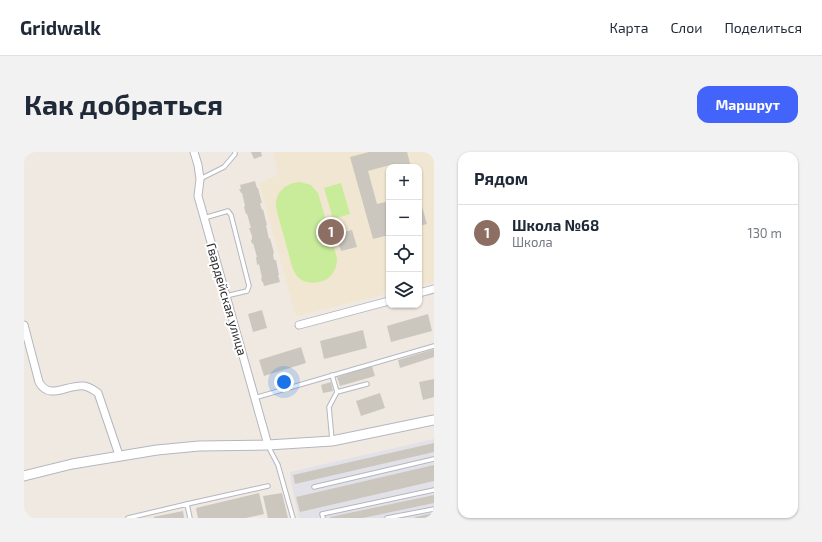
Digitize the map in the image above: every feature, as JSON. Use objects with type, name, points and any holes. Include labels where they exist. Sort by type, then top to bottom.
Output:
[{"type":"street","name":"Гвардейская улица","points":[[194,152],[200,179],[198,196],[268,445]]},
{"type":"street","points":[[422,292],[434,289]]},
{"type":"street","points":[[299,326],[386,302]]},
{"type":"street","points":[[24,325],[39,382],[42,387],[45,390],[52,392],[83,386],[98,393],[119,455]]},
{"type":"street","points":[[24,476],[72,464],[119,455],[199,446],[268,445],[332,441],[434,420]]},
{"type":"lane","points":[[200,179],[224,168],[235,152]]},
{"type":"lane","points":[[204,218],[228,211],[231,214],[249,286],[248,291],[226,296]]},
{"type":"lane","points":[[254,398],[434,346]]},
{"type":"lane","points":[[332,375],[337,392],[329,407],[332,441]]},
{"type":"lane","points":[[337,392],[367,384]]},
{"type":"lane","points":[[268,445],[278,465],[293,518]]},
{"type":"lane","points":[[314,487],[434,459]]},
{"type":"lane","points":[[128,518],[268,486]]},
{"type":"lane","points":[[323,518],[322,514],[434,490]]},
{"type":"lane","points":[[187,504],[190,518]]},
{"type":"lane","points":[[387,518],[434,508]]},
{"type":"shaded area","points":[[273,152],[434,152],[434,282],[422,285],[422,164],[386,164],[386,294],[296,316],[259,183],[278,175]]},
{"type":"shaded area","points":[[434,439],[434,518],[299,518],[290,472]]},
{"type":"green space","points":[[300,182],[311,185],[318,193],[337,258],[336,267],[332,275],[323,281],[315,283],[302,280],[294,272],[276,207],[277,197],[282,189],[290,184]]},
{"type":"green space","points":[[341,183],[350,214],[333,219],[324,188]]},
{"type":"building","points":[[251,152],[261,152],[262,156],[254,159]]},
{"type":"building","points":[[369,152],[407,152],[410,164],[386,164],[386,166],[368,171],[377,204],[386,202],[386,236],[373,239],[350,157]]},
{"type":"building","points":[[255,181],[262,203],[260,203],[262,210],[263,209],[269,239],[270,238],[274,253],[274,260],[276,260],[280,282],[264,286],[251,240],[252,236],[249,228],[251,228],[244,207],[242,193],[239,189],[241,189],[240,185]]},
{"type":"building","points":[[422,206],[427,224],[422,225]]},
{"type":"building","points":[[352,230],[357,247],[341,251],[336,234]]},
{"type":"building","points":[[262,310],[267,328],[253,332],[248,314]]},
{"type":"building","points":[[428,314],[432,331],[391,342],[387,326]]},
{"type":"building","points":[[363,330],[367,348],[324,359],[320,341]]},
{"type":"building","points":[[301,347],[306,363],[264,376],[259,360]]},
{"type":"building","points":[[434,349],[434,357],[400,368],[398,360]]},
{"type":"building","points":[[372,366],[375,376],[340,386],[337,377]]},
{"type":"building","points":[[434,379],[434,397],[423,400],[419,382]]},
{"type":"building","points":[[331,382],[333,391],[323,393],[321,385]]},
{"type":"building","points":[[380,393],[385,408],[361,416],[356,401]]},
{"type":"building","points":[[434,443],[434,452],[295,484],[293,475]]},
{"type":"building","points":[[434,465],[434,481],[300,512],[296,497]]},
{"type":"building","points":[[259,493],[264,514],[246,518],[198,518],[196,508]]},
{"type":"building","points":[[282,493],[288,518],[268,518],[263,496]]},
{"type":"building","points":[[434,495],[434,503],[363,518],[330,518],[330,517]]},
{"type":"building","points":[[183,511],[184,518],[153,517]]},
{"type":"building","points":[[434,513],[434,518],[415,518],[415,517]]},
{"type":"place","name":"Школа №68","points":[[331,232]]}]
